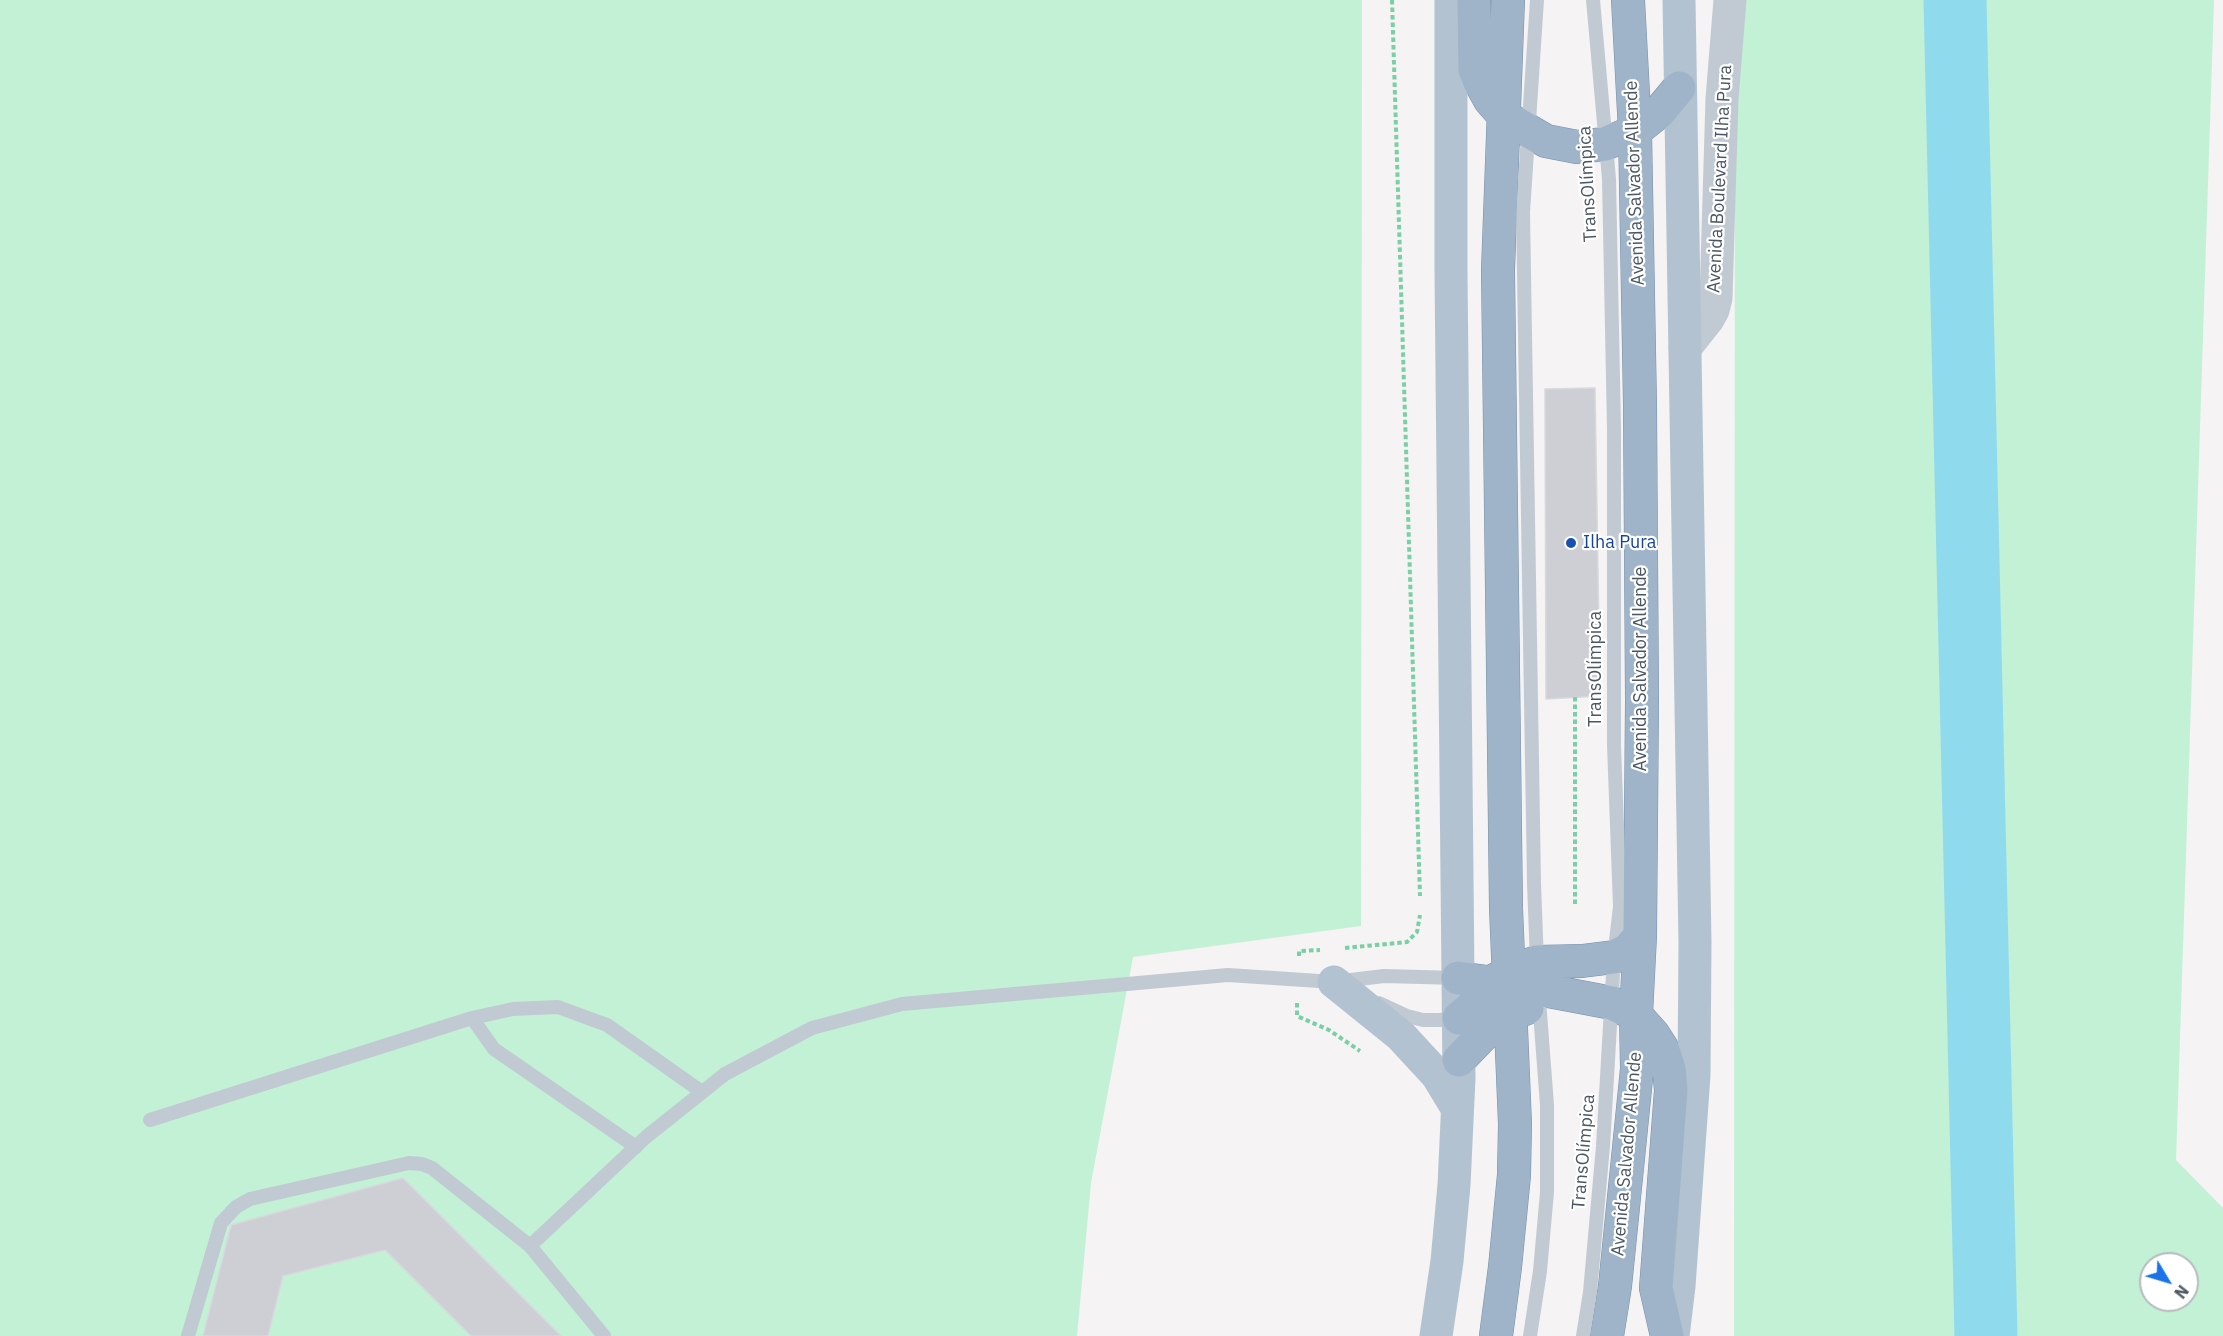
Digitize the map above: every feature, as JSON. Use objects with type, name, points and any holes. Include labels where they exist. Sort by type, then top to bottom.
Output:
[{"type":"highway","points":[[1474,0],[1475,70],[1490,100],[1517,125],[1546,141],[1577,147],[1605,144],[1635,131],[1659,112],[1679,88]]},
{"type":"highway","points":[[1496,1336],[1514,1175],[1514,1067],[1525,988],[1498,270],[1517,125],[1508,0]]},
{"type":"highway","name":"Avenida Salvador Allende","points":[[1607,1336],[1615,1286],[1637,1069],[1624,1009],[1640,936],[1642,700],[1640,405],[1635,131],[1628,0]]},
{"type":"highway","points":[[1458,1018],[1472,1006],[1525,988],[1582,961],[1614,957],[1628,950],[1640,936]]},
{"type":"highway","points":[[1458,978],[1525,988],[1624,1009],[1657,1041],[1669,1069],[1671,1090],[1656,1273],[1658,1300],[1667,1336]]},
{"type":"highway","points":[[1459,1060],[1525,988]]},
{"type":"main road","points":[[1436,1336],[1448,1250],[1455,1164],[1459,1060],[1451,271],[1451,0]]},
{"type":"main road","points":[[1673,1336],[1679,1287],[1694,1064],[1695,942],[1678,0]]},
{"type":"main road","points":[[1334,982],[1401,1036],[1437,1075],[1457,1108]]},
{"type":"street","name":"Avenida Boulevard Ilha Pura","points":[[1685,348],[1708,319],[1716,298],[1722,99],[1730,0]]},
{"type":"lane","points":[[1517,125],[1537,0]]},
{"type":"lane","name":"TransOlímpica","points":[[1583,1336],[1590,1292],[1602,1157],[1624,1009],[1614,957],[1620,907],[1614,745],[1614,428],[1609,179],[1593,0]]},
{"type":"lane","points":[[530,1246],[636,1147],[725,1074],[812,1028],[902,1004],[1228,975],[1334,982],[1384,976],[1458,978]]},
{"type":"lane","points":[[1334,982],[1407,1016],[1439,1020],[1458,1018]]},
{"type":"lane","name":"TransOlímpica","points":[[1525,988],[1547,1105],[1546,1192],[1540,1271],[1530,1336]]},
{"type":"lane","points":[[150,1120],[472,1018],[513,1009],[558,1007],[607,1025],[702,1092]]},
{"type":"lane","points":[[472,1018],[494,1049],[636,1147]]},
{"type":"lane","points":[[188,1336],[221,1223],[236,1206],[250,1198],[409,1163],[432,1168],[530,1246],[604,1336]]},
{"type":"path","points":[[1392,0],[1420,898]]},
{"type":"path","points":[[1575,697],[1575,906]]},
{"type":"path","points":[[1343,948],[1407,942],[1417,932],[1420,910]]},
{"type":"path","points":[[1299,951],[1321,950]]},
{"type":"path","points":[[1297,1016],[1329,1030],[1363,1053]]},
{"type":"green space","points":[[0,0],[1362,0],[1361,926],[1133,957],[1091,1183],[1077,1336],[0,1336]]},
{"type":"green space","points":[[1735,0],[2214,0],[2176,1160],[2223,1208],[2223,1336],[1734,1336]]},
{"type":"building","name":"Ilha Pura","points":[[1595,388],[1600,696],[1546,699],[1545,389]]},
{"type":"building","points":[[403,1178],[561,1336],[471,1336],[385,1250],[283,1276],[268,1336],[203,1336],[231,1225]]},
{"type":"waterway","points":[[1955,0],[1986,1336]]},
{"type":"place","name":"Ilha Pura","points":[[1571,543]]}]
